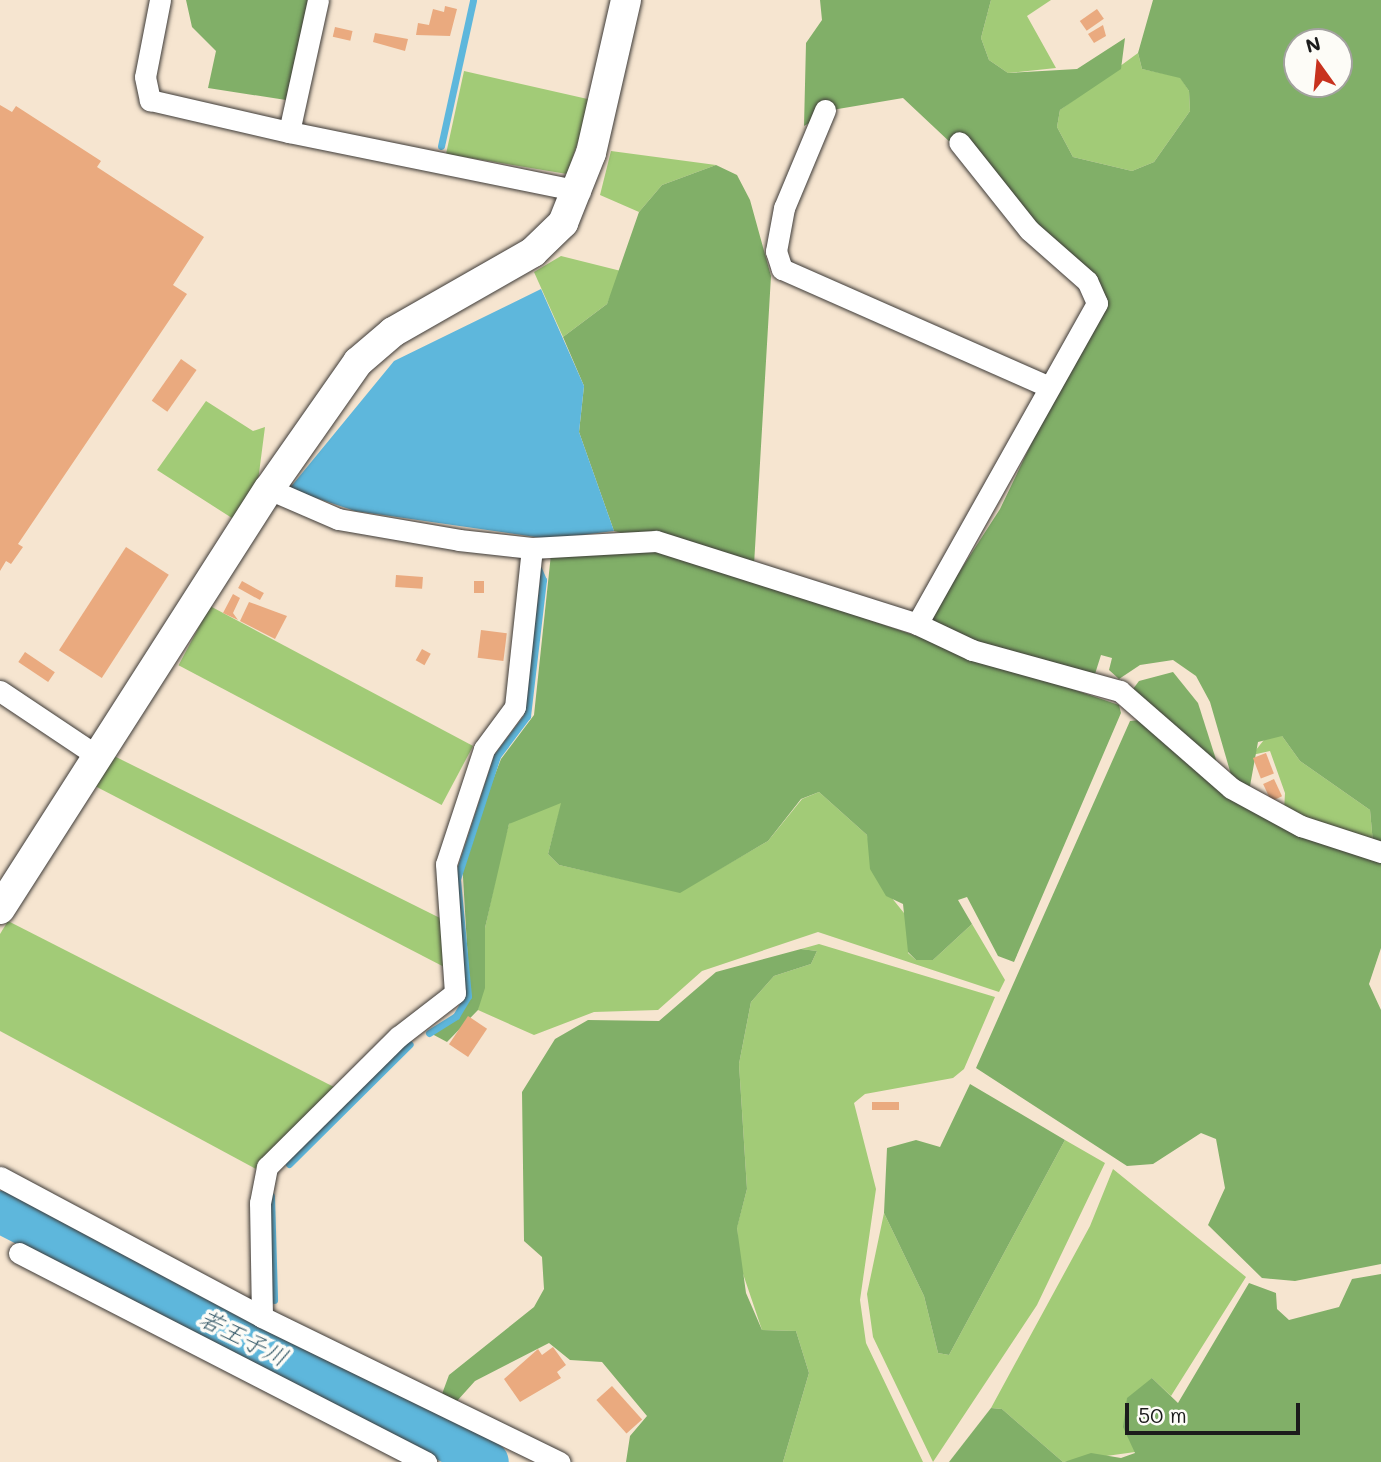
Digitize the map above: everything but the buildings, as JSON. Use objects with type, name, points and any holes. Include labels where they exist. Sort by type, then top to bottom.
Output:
[{"type":"street","points":[[160,0],[145,77],[149,100],[289,132],[580,191]]},
{"type":"street","points":[[289,132],[318,0]]},
{"type":"street","points":[[0,909],[9,876],[97,756],[326,403],[376,344],[550,240],[580,191],[626,0]]},
{"type":"street","points":[[825,110],[784,208],[776,251],[782,269],[1049,387]]},
{"type":"street","points":[[917,624],[1097,303],[1087,281],[1029,230],[959,142]]},
{"type":"street","points":[[269,489],[338,519],[532,548],[656,541],[917,624],[971,650],[1120,691],[1231,788],[1301,826],[1381,852]]},
{"type":"street","points":[[262,1317],[260,1203],[267,1167],[398,1037],[455,993],[446,864],[484,750],[516,707],[532,548]]},
{"type":"street","points":[[0,691],[97,756]]},
{"type":"street","points":[[0,1177],[262,1317],[559,1462]]},
{"type":"street","points":[[19,1253],[425,1462]]},
{"type":"green space","points":[[186,0],[308,0],[286,100],[208,88],[216,51],[192,27]]},
{"type":"green space","points":[[820,0],[991,0],[981,38],[989,60],[1008,73],[1077,69],[1125,38],[1121,69],[1060,110],[1057,127],[1073,157],[1132,171],[1154,162],[1190,111],[1189,91],[1180,78],[1142,69],[1138,53],[1153,0],[1381,0],[1381,846],[1373,843],[1370,810],[1300,761],[1282,736],[1258,742],[1250,786],[1234,785],[1210,702],[1196,676],[1173,660],[1140,665],[1119,679],[1109,670],[1112,658],[1101,655],[1095,674],[977,645],[929,619],[1000,509],[1103,294],[1100,283],[903,98],[832,110],[804,126],[806,43],[822,20]]},
{"type":"green space","points":[[991,0],[1051,0],[1027,16],[1056,68],[1008,73],[989,60],[981,38]]},
{"type":"green space","points":[[1138,53],[1142,69],[1180,77],[1189,91],[1190,111],[1154,162],[1132,171],[1073,157],[1057,127],[1060,110]]},
{"type":"green space","points":[[464,71],[592,100],[567,174],[446,154]]},
{"type":"green space","points":[[611,151],[716,165],[662,185],[639,212],[600,195]]},
{"type":"green space","points":[[716,165],[737,175],[750,200],[771,276],[754,565],[614,531],[579,432],[584,386],[563,337],[607,304],[639,212],[662,185]]},
{"type":"green space","points":[[561,256],[621,271],[607,304],[563,337],[534,272]]},
{"type":"green space","points":[[206,401],[253,431],[265,427],[258,481],[235,520],[157,470]]},
{"type":"green space","points":[[655,547],[1119,705],[1121,713],[1014,962],[998,956],[967,897],[958,900],[972,924],[933,960],[916,960],[908,952],[903,904],[886,896],[870,869],[867,835],[819,792],[801,799],[768,841],[680,893],[559,865],[548,854],[561,803],[509,824],[485,928],[485,988],[478,1010],[447,1042],[432,1034],[458,1017],[470,996],[462,860],[501,759],[534,715],[551,554]]},
{"type":"green space","points":[[210,606],[473,746],[442,805],[179,665]]},
{"type":"green space","points":[[1173,672],[1198,703],[1219,769],[1130,693],[1139,681]]},
{"type":"green space","points":[[1140,720],[1263,817],[1381,861],[1381,948],[1369,984],[1381,1010],[1381,1264],[1295,1281],[1262,1278],[1208,1225],[1225,1188],[1216,1139],[1201,1133],[1153,1164],[1127,1166],[976,1068],[1130,721]]},
{"type":"green space","points":[[1267,736],[1282,736],[1300,761],[1370,810],[1373,843],[1284,811],[1285,793],[1270,751],[1252,755]]},
{"type":"green space","points":[[112,755],[442,919],[450,970],[93,785]]},
{"type":"green space","points":[[819,792],[867,835],[879,882],[908,918],[908,953],[916,960],[933,960],[972,924],[1005,980],[999,992],[818,932],[702,971],[658,1010],[594,1012],[534,1035],[478,1010],[485,928],[509,824],[530,811],[562,802],[548,854],[559,865],[680,892],[768,841],[802,799]]},
{"type":"green space","points":[[8,921],[334,1087],[258,1170],[0,1031],[0,934]]},
{"type":"green space","points":[[819,944],[995,997],[964,1069],[953,1078],[865,1094],[854,1103],[876,1189],[860,1300],[866,1343],[923,1462],[783,1462],[809,1373],[796,1331],[762,1330],[739,1262],[737,1227],[747,1189],[739,1064],[751,1002],[774,976],[811,964],[817,951],[801,949]]},
{"type":"green space","points":[[801,949],[817,951],[811,964],[774,976],[751,1002],[739,1064],[747,1189],[737,1228],[746,1293],[762,1330],[796,1331],[809,1373],[783,1462],[626,1462],[630,1436],[647,1416],[602,1362],[570,1360],[549,1343],[475,1381],[457,1401],[442,1394],[449,1375],[534,1307],[544,1289],[542,1257],[524,1241],[522,1092],[555,1039],[588,1020],[659,1021],[716,972]]},
{"type":"green space","points":[[970,1084],[1065,1140],[949,1355],[938,1353],[924,1296],[884,1213],[887,1148],[916,1140],[940,1147]]},
{"type":"green space","points":[[1065,1140],[1105,1163],[1037,1305],[933,1462],[873,1337],[867,1294],[884,1213],[924,1296],[938,1353],[949,1355]]},
{"type":"green space","points":[[1113,1169],[1246,1277],[1171,1396],[1152,1378],[1135,1452],[1063,1462],[1002,1409],[991,1408],[1090,1226]]},
{"type":"green space","points":[[1381,1274],[1381,1462],[1064,1462],[1091,1453],[1121,1458],[1135,1453],[1123,1427],[1127,1398],[1152,1378],[1178,1403],[1249,1283],[1276,1293],[1277,1309],[1289,1320],[1339,1307],[1352,1279]]},
{"type":"green space","points":[[991,1408],[1002,1409],[1063,1462],[949,1462]]},
{"type":"water","points":[[541,289],[584,386],[579,432],[614,531],[549,539],[355,511],[289,489],[394,361]]},
{"type":"waterway","points":[[441,146],[473,0]]},
{"type":"waterway","points":[[429,1033],[456,1016],[468,996],[457,879],[497,756],[527,716],[543,580],[538,569]]},
{"type":"waterway","points":[[289,1164],[410,1044]]},
{"type":"waterway","points":[[271,1196],[274,1300]]},
{"type":"waterway","name":"若王子川","points":[[0,1212],[488,1462]]},
{"type":"waterway","name":"若王子川","points":[[253,1345],[259,1333]]}]
